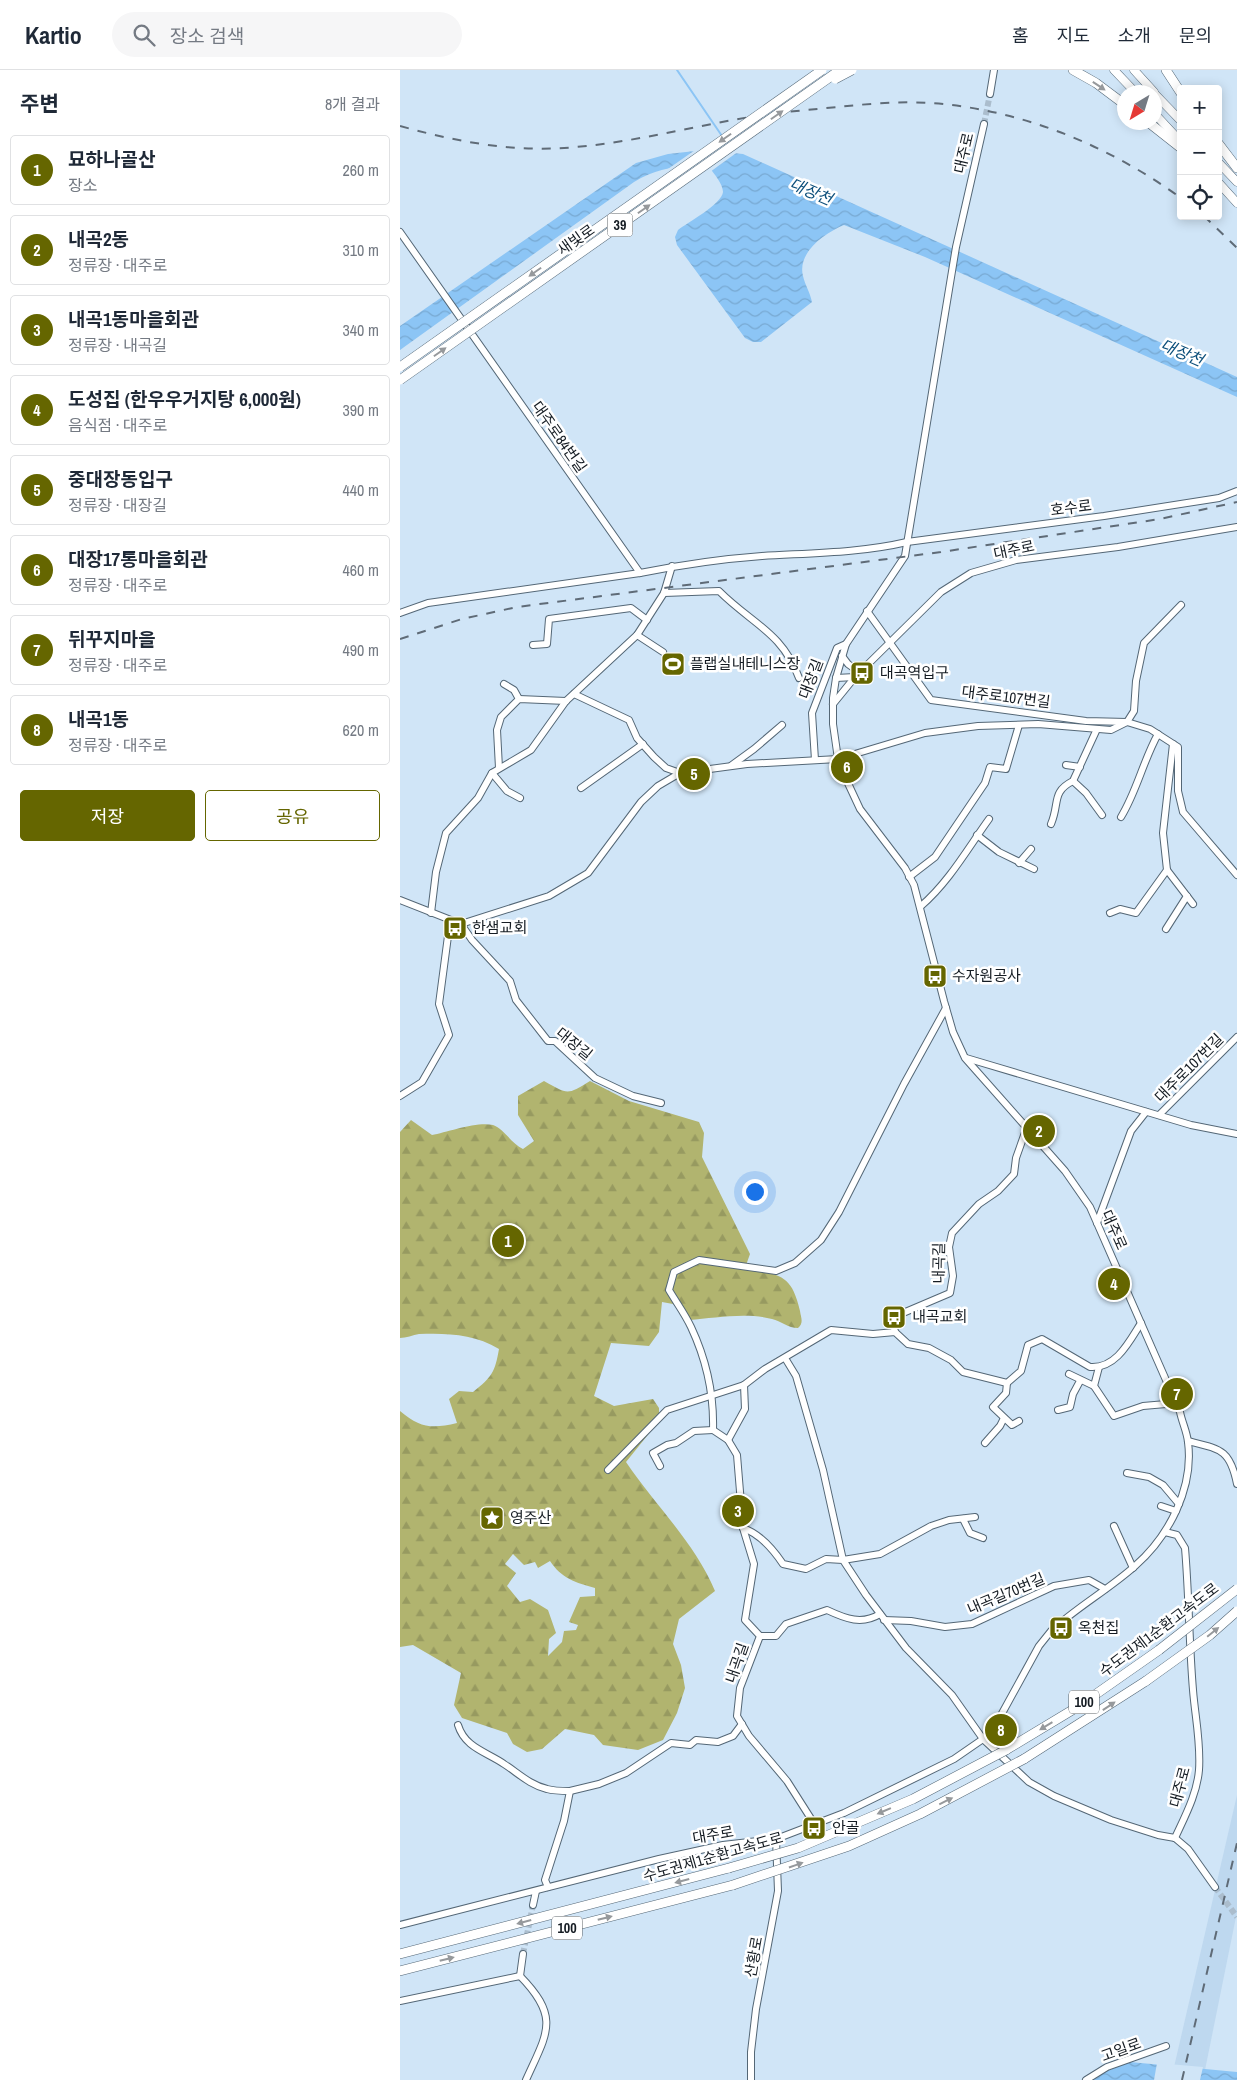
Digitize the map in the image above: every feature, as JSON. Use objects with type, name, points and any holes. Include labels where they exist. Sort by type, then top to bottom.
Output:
[{"type":"highway","points":[[803,83],[814,70]]},
{"type":"highway","name":"새빛로","points":[[400,367],[822,70]]},
{"type":"highway","name":"새빛로","points":[[400,380],[840,70]]},
{"type":"highway","points":[[816,88],[852,70]]},
{"type":"highway","points":[[1073,70],[1096,83],[1117,99]]},
{"type":"highway","points":[[1166,70],[1177,87]]},
{"type":"highway","points":[[1158,130],[1177,145]]},
{"type":"highway","points":[[1222,148],[1237,168]]},
{"type":"highway","name":"수도권제1순환고속도로","points":[[400,1954],[729,1868],[798,1848],[913,1799],[1006,1750],[1079,1706],[1160,1650],[1237,1589]]},
{"type":"highway","name":"수도권제1순환고속도로","points":[[400,1971],[733,1885],[849,1846],[946,1801],[1024,1760],[1146,1681],[1237,1612]]},
{"type":"main road","points":[[1114,70],[1128,85]]},
{"type":"main road","points":[[1134,70],[1147,85]]},
{"type":"main road","points":[[1162,102],[1177,118]]},
{"type":"main road","points":[[1162,122],[1177,138]]},
{"type":"main road","points":[[1222,166],[1237,182]]},
{"type":"main road","points":[[1222,186],[1237,202]]},
{"type":"street","points":[[990,94],[994,70]]},
{"type":"street","name":"대주로","points":[[400,1925],[723,1844],[776,1839],[844,1813],[954,1759],[994,1728],[1039,1646],[1050,1631],[1133,1568],[1147,1555],[1165,1532],[1178,1507],[1186,1478],[1188,1441],[1175,1400],[1090,1207],[1065,1171],[965,1058],[953,1032],[946,1008],[921,906],[909,877],[860,809],[838,759],[832,724],[836,678],[846,644],[906,556],[950,275],[984,124]]},
{"type":"street","name":"대주로84번길","points":[[400,232],[640,573]]},
{"type":"street","name":"호수로","points":[[907,542],[1104,516],[1219,498],[1237,491]]},
{"type":"street","name":"대주로","points":[[833,704],[854,677],[941,592],[971,573],[1016,560],[1237,527]]},
{"type":"street","points":[[400,613],[428,603],[640,573],[672,566],[760,556],[875,549],[907,542]]},
{"type":"street","points":[[431,913],[436,872],[446,834],[478,798],[492,772],[531,750],[566,701],[637,635],[664,593],[672,566]]},
{"type":"street","points":[[664,593],[719,591],[739,611],[767,630],[782,644],[792,659],[799,678]]},
{"type":"street","points":[[1127,722],[1134,711],[1136,681],[1144,643],[1181,605]]},
{"type":"street","points":[[533,645],[547,644],[549,619],[631,608],[647,620]]},
{"type":"street","name":"대주로107번길","points":[[867,611],[931,700],[1086,721],[1127,722],[1158,734],[1173,744]]},
{"type":"street","points":[[637,635],[664,652]]},
{"type":"street","name":"대장길","points":[[815,760],[812,713],[838,648],[846,644]]},
{"type":"street","points":[[842,656],[848,664],[855,668],[865,667]]},
{"type":"street","points":[[836,678],[854,677]]},
{"type":"street","points":[[504,684],[514,690],[519,699]]},
{"type":"street","points":[[574,694],[629,720],[637,738],[666,768],[680,772],[731,765],[838,759]]},
{"type":"street","points":[[499,768],[496,730],[500,717],[519,699],[566,701]]},
{"type":"street","name":"대주로107번길","points":[[838,759],[925,734],[978,726],[1019,725],[1111,730],[1127,722]]},
{"type":"street","points":[[731,765],[754,749],[782,725]]},
{"type":"street","name":"대주로107번길","points":[[909,877],[934,857],[985,783],[990,767],[1006,769],[1019,725]]},
{"type":"street","points":[[1051,824],[1057,810],[1058,792],[1062,787],[1073,781],[1097,728]]},
{"type":"street","points":[[1121,817],[1140,782],[1151,748],[1158,734]]},
{"type":"street","points":[[581,788],[643,744]]},
{"type":"street","points":[[1192,904],[1167,870],[1163,833],[1173,744],[1178,747],[1178,791],[1183,812],[1237,875]]},
{"type":"street","points":[[1066,765],[1080,768]]},
{"type":"street","points":[[492,772],[507,792],[520,798]]},
{"type":"street","points":[[400,1096],[422,1082],[449,1034],[439,1004],[448,936],[458,923],[549,896],[588,873],[641,802],[658,786],[680,772]]},
{"type":"street","points":[[1073,781],[1086,793],[1102,815]]},
{"type":"street","points":[[921,906],[932,897],[989,818]]},
{"type":"street","points":[[977,835],[1019,863],[1034,869]]},
{"type":"street","points":[[1019,863],[1031,848]]},
{"type":"street","points":[[1110,913],[1120,909],[1136,913],[1167,870]]},
{"type":"street","points":[[1166,929],[1187,896]]},
{"type":"street","points":[[400,900],[458,923]]},
{"type":"street","name":"대장길","points":[[458,923],[510,981],[516,1000],[548,1041],[555,1041],[595,1078],[633,1096],[661,1103]]},
{"type":"street","points":[[713,1430],[714,1408],[708,1379],[691,1328],[669,1290],[674,1272],[699,1260],[776,1271],[795,1263],[821,1240],[839,1212],[904,1084],[946,1008]]},
{"type":"street","name":"대주로107번길","points":[[1159,1115],[1237,1038]]},
{"type":"street","points":[[965,1058],[1191,1125],[1237,1134]]},
{"type":"street","points":[[1097,1223],[1131,1132],[1146,1112]]},
{"type":"street","name":"내곡길","points":[[896,1332],[893,1324],[903,1313],[934,1302],[950,1293],[953,1276],[949,1247],[952,1233],[974,1209],[998,1191],[1014,1174],[1016,1158],[1026,1128]]},
{"type":"street","points":[[1094,1386],[1099,1368],[1124,1350],[1141,1323]]},
{"type":"street","points":[[608,1470],[667,1410],[744,1384],[831,1330],[873,1334],[896,1332],[908,1344],[929,1348],[951,1360],[963,1372],[1007,1384]]},
{"type":"street","points":[[1019,1421],[1012,1425],[993,1407],[1006,1393],[1007,1384],[1021,1371],[1028,1345],[1042,1339],[1090,1367],[1099,1368]]},
{"type":"street","points":[[785,1358],[796,1376],[823,1470],[844,1560],[882,1617],[906,1648],[952,1695],[983,1738],[1029,1782],[1054,1796],[1110,1820],[1158,1835],[1175,1838],[1188,1849],[1214,1887]]},
{"type":"street","points":[[1069,1374],[1080,1381],[1094,1386],[1114,1416],[1143,1406],[1166,1404],[1175,1400]]},
{"type":"street","points":[[1058,1410],[1070,1407],[1073,1394],[1080,1381]]},
{"type":"street","points":[[660,1466],[653,1453],[667,1445],[676,1443],[694,1431],[713,1430],[728,1440],[744,1409],[744,1384]]},
{"type":"street","points":[[986,1443],[1004,1418]]},
{"type":"street","name":"내곡길","points":[[728,1440],[737,1455],[743,1528],[754,1564],[745,1620],[760,1636],[740,1688],[737,1716],[749,1736],[787,1781],[815,1825]]},
{"type":"street","points":[[1188,1441],[1217,1448],[1232,1463],[1237,1484]]},
{"type":"street","points":[[1127,1473],[1149,1477],[1163,1485],[1178,1507]]},
{"type":"street","points":[[1161,1506],[1178,1507]]},
{"type":"street","points":[[743,1528],[753,1531],[776,1553],[783,1564],[806,1569],[826,1559],[844,1560],[880,1554],[931,1526],[975,1517]]},
{"type":"street","points":[[963,1519],[970,1533],[984,1538]]},
{"type":"street","points":[[1114,1526],[1133,1568]]},
{"type":"street","name":"대주로","points":[[1165,1532],[1177,1535],[1185,1548],[1193,1692],[1199,1743],[1197,1785],[1192,1802],[1175,1838]]},
{"type":"street","name":"내곡길70번길","points":[[760,1636],[776,1636],[786,1624],[827,1610],[844,1618],[868,1621],[882,1617],[945,1627],[972,1624],[1054,1586],[1089,1580],[1105,1589]]},
{"type":"street","points":[[458,1725],[460,1732],[469,1743],[484,1754],[502,1762],[529,1782],[546,1789],[570,1791],[599,1784],[626,1773],[671,1743],[690,1745],[696,1740],[718,1742],[733,1736],[742,1724]]},
{"type":"street","points":[[548,1887],[545,1880],[564,1821],[570,1791]]},
{"type":"street","name":"산황로","points":[[750,2079],[756,2009],[778,1891],[776,1839]]},
{"type":"street","points":[[533,1905],[536,1891]]},
{"type":"street","points":[[523,1954],[520,1976],[543,2006],[547,2021],[545,2042],[526,2080]]},
{"type":"street","points":[[400,2001],[520,1976]]},
{"type":"street","name":"고일로","points":[[1086,2080],[1107,2067],[1166,2046]]},
{"type":"shaded area","points":[[1237,1795],[1237,1912],[1203,2080],[1171,2080]]},
{"type":"green space","points":[[544,1081],[567,1092],[590,1081],[629,1101],[699,1122],[704,1133],[702,1157],[750,1254],[745,1268],[775,1275],[788,1282],[800,1311],[802,1322],[798,1328],[772,1319],[752,1316],[689,1320],[673,1304],[662,1302],[659,1332],[649,1346],[611,1343],[594,1396],[614,1406],[653,1399],[659,1408],[659,1421],[626,1462],[686,1540],[707,1573],[715,1591],[679,1619],[673,1644],[681,1665],[685,1688],[677,1713],[663,1740],[638,1750],[603,1745],[594,1735],[565,1729],[542,1749],[527,1752],[513,1744],[507,1733],[462,1718],[454,1705],[461,1673],[413,1645],[400,1647],[400,1411],[414,1421],[427,1426],[457,1423],[449,1399],[459,1391],[473,1392],[485,1382],[492,1374],[499,1349],[480,1340],[450,1334],[419,1334],[400,1338],[400,1132],[411,1120],[432,1135],[479,1124],[487,1124],[497,1127],[523,1149],[534,1141],[518,1115],[518,1096]],"holes":[[[513,1554],[524,1565],[535,1562],[538,1568],[550,1561],[564,1576],[595,1588],[595,1596],[580,1597],[569,1622],[578,1625],[576,1630],[564,1631],[562,1642],[548,1656],[549,1639],[556,1633],[548,1610],[530,1599],[520,1602],[507,1586],[516,1573],[505,1564]]]},
{"type":"water","name":"대장천","points":[[704,150],[743,154],[1237,377],[1237,397],[925,257],[844,225],[821,238],[808,251],[804,259],[802,267],[803,276],[812,302],[761,342],[753,342],[745,338],[677,245],[675,237],[678,230],[704,213],[717,202],[723,192],[720,182],[710,168],[699,167],[680,167],[662,170],[634,182],[400,350],[400,326],[636,163],[668,154]]},
{"type":"water","points":[[1130,2062],[1237,2072],[1237,2080],[1091,2080],[1097,2075]]},
{"type":"pier","points":[[698,148],[739,151],[710,172],[684,169],[665,171]]},
{"type":"pier","points":[[1157,2063],[1203,2067],[1200,2080],[1154,2080]]},
{"type":"waterway","points":[[677,70],[722,136]]},
{"type":"tunnel","points":[[984,124],[990,94]]},
{"type":"tunnel","points":[[1215,1887],[1237,1917]]},
{"type":"tunnel","points":[[523,1954],[533,1905]]},
{"type":"railway","points":[[400,126],[443,137],[487,145],[553,148],[627,140],[776,113],[883,103],[930,103],[997,113],[1062,133],[1124,162],[1177,195]]},
{"type":"railway","points":[[1208,220],[1237,248]]},
{"type":"railway","points":[[400,639],[462,619],[517,607],[941,552],[1160,519],[1237,502]]},
{"type":"railway","points":[[1182,2080],[1237,1843]]},
{"type":"place","name":"플랩실내테니스장","points":[[673,664]]},
{"type":"place","name":"대곡역입구","points":[[862,673]]},
{"type":"place","name":"대장17통마을회관","points":[[847,767]]},
{"type":"place","name":"중대장동입구","points":[[694,774]]},
{"type":"place","name":"한샘교회","points":[[455,928]]},
{"type":"place","name":"수자원공사","points":[[935,976]]},
{"type":"place","name":"내곡2동","points":[[1039,1131]]},
{"type":"place","name":"묘하나골산","points":[[508,1241]]},
{"type":"place","name":"도성집 (한우우거지탕 6,000원)","points":[[1114,1284]]},
{"type":"place","name":"내곡교회","points":[[894,1317]]},
{"type":"place","name":"뒤꾸지마을","points":[[1177,1394]]},
{"type":"place","name":"내곡1동마을회관","points":[[738,1511]]},
{"type":"place","name":"영주산","points":[[492,1518]]},
{"type":"place","name":"옥천집","points":[[1061,1628]]},
{"type":"place","name":"내곡1동","points":[[1001,1730]]},
{"type":"place","name":"안골","points":[[814,1828]]}]
